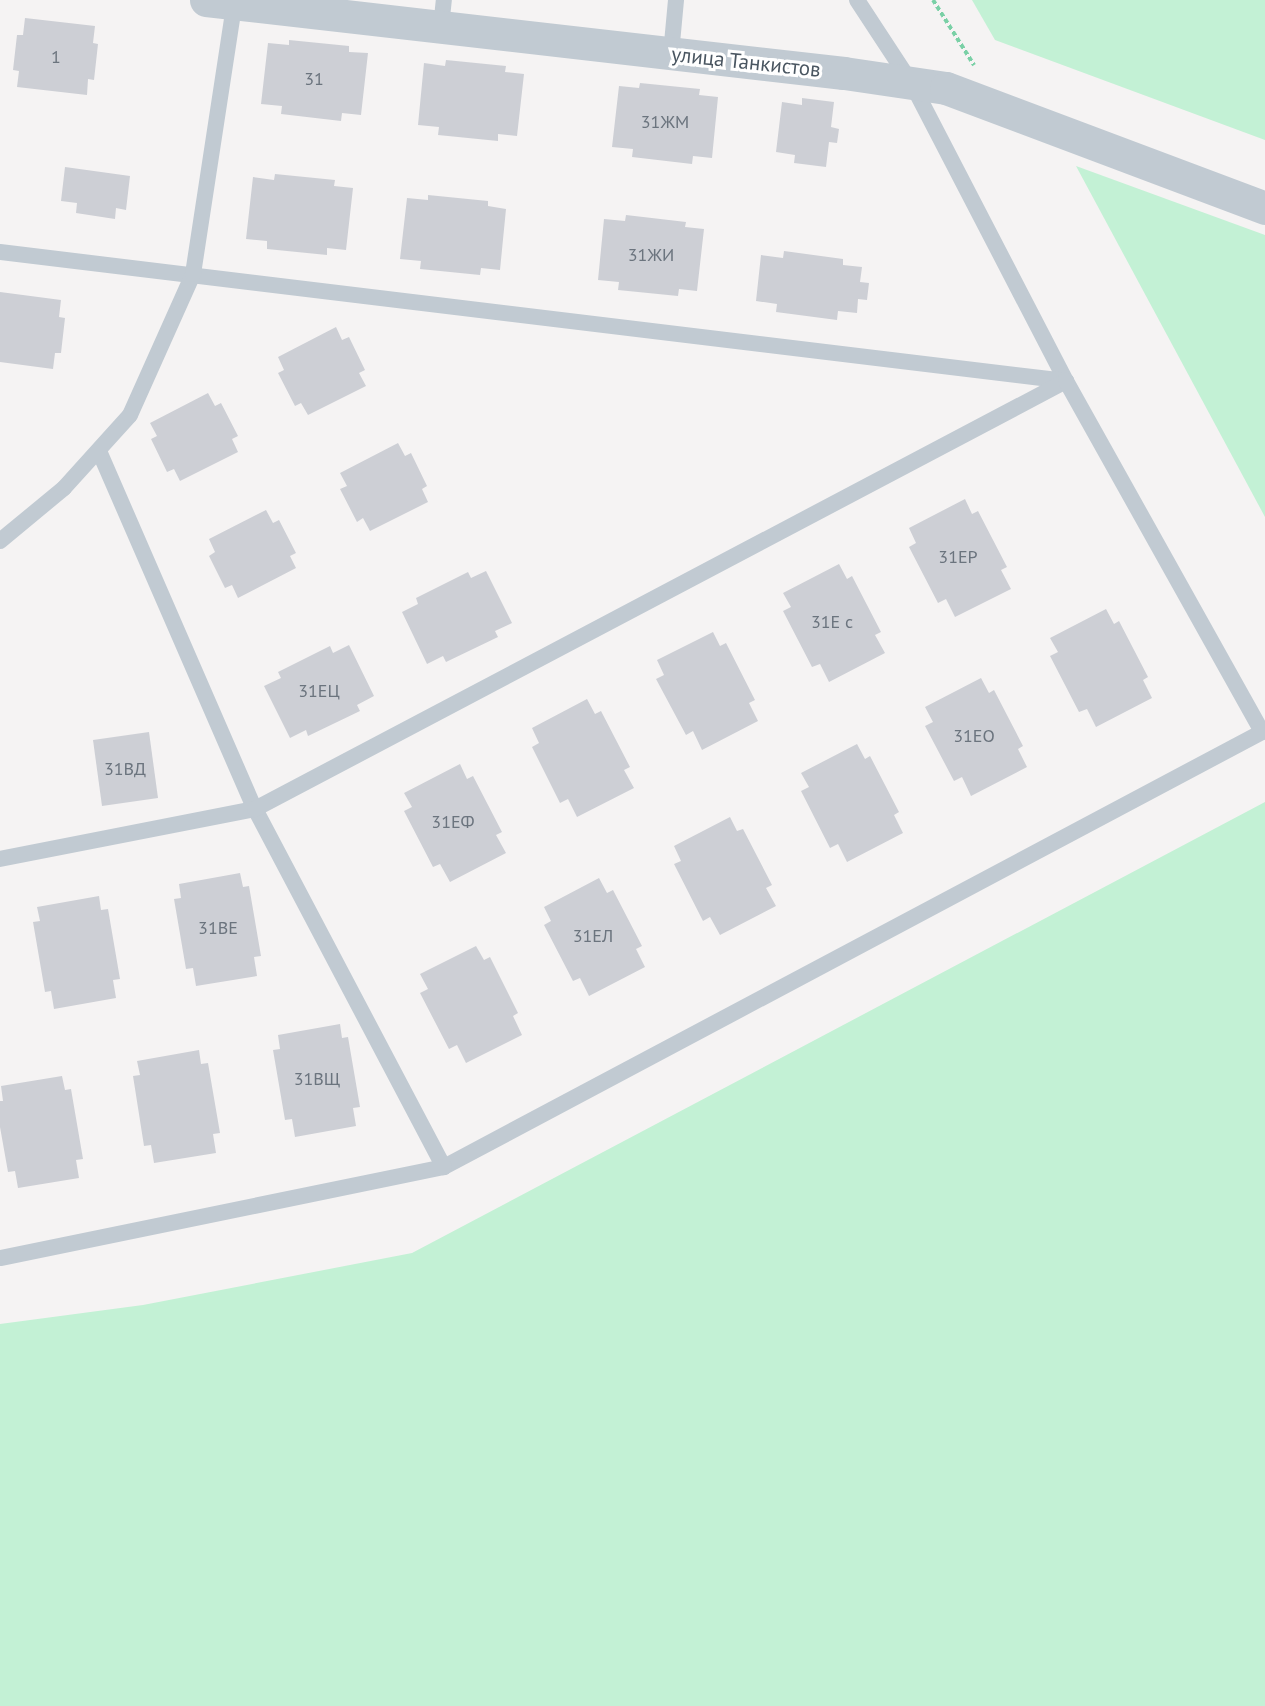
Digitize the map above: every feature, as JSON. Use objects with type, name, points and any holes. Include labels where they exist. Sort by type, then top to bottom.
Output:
[{"type":"street","name":"улица Танкистов","points":[[225,1],[443,14],[672,54],[844,73],[963,93],[1265,208]]},
{"type":"lane","points":[[672,54],[676,0]]},
{"type":"lane","points":[[0,1258],[444,1167],[1262,732],[1066,381],[912,84],[857,0]]},
{"type":"lane","points":[[0,541],[64,488],[130,415],[193,274],[225,1]]},
{"type":"lane","points":[[0,252],[1066,381]]},
{"type":"lane","points":[[0,859],[255,809],[1066,381]]},
{"type":"lane","points":[[99,451],[255,809],[444,1167]]},
{"type":"path","points":[[933,0],[952,30]]},
{"type":"green space","points":[[972,0],[1265,0],[1265,140],[995,40]]},
{"type":"green space","points":[[1076,166],[1265,235],[1265,517]]},
{"type":"green space","points":[[1265,802],[1265,1706],[0,1706],[0,1324],[143,1305],[412,1253]]},
{"type":"building","points":[[25,18],[95,26],[93,43],[98,44],[94,80],[88,79],[87,95],[17,87],[19,71],[13,70],[17,35],[23,35]]},
{"type":"building","points":[[289,40],[349,46],[349,52],[368,53],[361,115],[342,113],[341,121],[281,114],[282,106],[261,104],[268,43],[289,45]]},
{"type":"building","points":[[446,60],[506,66],[505,72],[524,74],[517,136],[498,134],[498,141],[438,135],[439,127],[418,125],[424,63],[445,66]]},
{"type":"building","points":[[640,83],[700,89],[699,95],[718,97],[712,158],[693,156],[692,164],[632,157],[633,149],[612,147],[619,86],[639,88]]},
{"type":"building","points":[[802,98],[834,102],[831,127],[839,129],[837,143],[829,142],[826,167],[794,163],[795,155],[776,152],[782,102],[802,105]]},
{"type":"building","points":[[65,167],[130,176],[126,210],[116,208],[115,219],[76,213],[77,203],[61,201]]},
{"type":"building","points":[[275,174],[335,180],[334,186],[353,188],[346,250],[327,248],[327,255],[267,249],[267,241],[246,239],[253,177],[274,180]]},
{"type":"building","points":[[428,195],[488,201],[488,206],[506,209],[500,270],[481,268],[480,275],[420,269],[421,261],[400,259],[407,198],[428,200]]},
{"type":"building","points":[[626,215],[686,222],[685,227],[704,229],[697,291],[679,289],[678,296],[618,290],[619,282],[598,280],[604,219],[625,221]]},
{"type":"building","points":[[784,251],[843,259],[843,265],[862,267],[860,282],[869,283],[867,300],[858,299],[857,313],[838,311],[837,320],[776,312],[777,304],[756,301],[761,255],[783,258]]},
{"type":"building","points":[[0,292],[61,300],[59,317],[65,318],[61,353],[55,353],[53,369],[0,362]]},
{"type":"building","points":[[336,327],[342,340],[349,337],[365,370],[359,373],[366,386],[308,415],[301,403],[295,406],[278,373],[284,370],[278,357]]},
{"type":"building","points":[[208,393],[215,406],[221,403],[238,436],[232,439],[238,452],[180,481],[174,469],[167,472],[151,439],[157,436],[150,423]]},
{"type":"building","points":[[398,443],[405,456],[411,453],[427,486],[422,489],[428,502],[370,531],[363,518],[357,522],[340,489],[347,486],[340,473]]},
{"type":"building","points":[[965,499],[972,514],[978,511],[1007,567],[1001,570],[1011,589],[955,617],[946,599],[938,603],[909,547],[916,543],[909,528]]},
{"type":"building","points":[[266,510],[273,523],[279,520],[296,553],[290,556],[296,568],[238,598],[232,585],[225,588],[209,556],[215,552],[209,539]]},
{"type":"building","points":[[839,564],[847,579],[852,576],[881,632],[875,635],[885,653],[829,682],[820,664],[812,667],[783,611],[791,607],[783,593]]},
{"type":"building","points":[[486,571],[512,623],[495,631],[498,637],[446,662],[443,656],[427,664],[402,612],[418,604],[416,598],[468,572],[471,578]]},
{"type":"building","points":[[1106,609],[1114,624],[1119,621],[1148,677],[1143,680],[1152,698],[1096,727],[1087,709],[1079,712],[1050,656],[1058,652],[1050,638]]},
{"type":"building","points":[[713,632],[720,646],[726,643],[755,700],[749,703],[758,721],[702,750],[693,731],[686,735],[656,679],[664,675],[657,660]]},
{"type":"building","points":[[349,645],[374,696],[357,705],[360,711],[308,736],[306,730],[290,738],[264,686],[281,678],[278,672],[330,646],[333,653]]},
{"type":"building","points":[[981,678],[989,693],[994,690],[1023,746],[1018,749],[1027,767],[971,796],[962,777],[954,781],[925,726],[933,722],[925,707]]},
{"type":"building","points":[[587,699],[595,714],[601,711],[630,767],[624,770],[634,788],[577,817],[568,799],[560,803],[532,747],[539,743],[532,728]]},
{"type":"building","points":[[149,732],[158,798],[102,806],[93,740]]},
{"type":"building","points":[[857,744],[865,759],[870,756],[899,812],[894,815],[903,833],[847,862],[838,844],[830,848],[801,791],[809,787],[801,773]]},
{"type":"building","points":[[460,764],[467,779],[473,776],[502,832],[496,835],[506,853],[450,882],[440,864],[433,867],[404,811],[412,807],[404,793]]},
{"type":"building","points":[[730,817],[737,831],[743,829],[772,885],[766,888],[776,906],[720,935],[710,917],[703,921],[674,864],[681,861],[674,846]]},
{"type":"building","points":[[240,873],[243,887],[249,886],[261,956],[254,957],[257,976],[196,986],[193,968],[186,969],[174,899],[181,898],[179,884]]},
{"type":"building","points":[[599,878],[607,893],[613,890],[642,946],[636,949],[645,967],[589,996],[580,978],[573,981],[544,925],[551,921],[544,907]]},
{"type":"building","points":[[99,896],[101,910],[108,909],[120,979],[113,980],[116,998],[54,1009],[51,991],[45,992],[33,922],[40,921],[37,907]]},
{"type":"building","points":[[476,946],[484,960],[490,957],[518,1013],[513,1016],[522,1035],[466,1063],[457,1045],[449,1049],[420,993],[428,989],[420,974]]},
{"type":"building","points":[[340,1024],[342,1038],[348,1037],[360,1107],[353,1108],[356,1126],[295,1137],[292,1119],[285,1120],[273,1050],[280,1049],[278,1035]]},
{"type":"building","points":[[199,1050],[201,1064],[208,1063],[220,1133],[213,1134],[216,1153],[154,1163],[151,1145],[144,1146],[133,1076],[140,1075],[137,1061]]},
{"type":"building","points":[[62,1076],[65,1090],[71,1089],[83,1159],[76,1160],[79,1178],[18,1188],[15,1171],[8,1172],[0,1127],[0,1101],[3,1101],[1,1086]]}]
